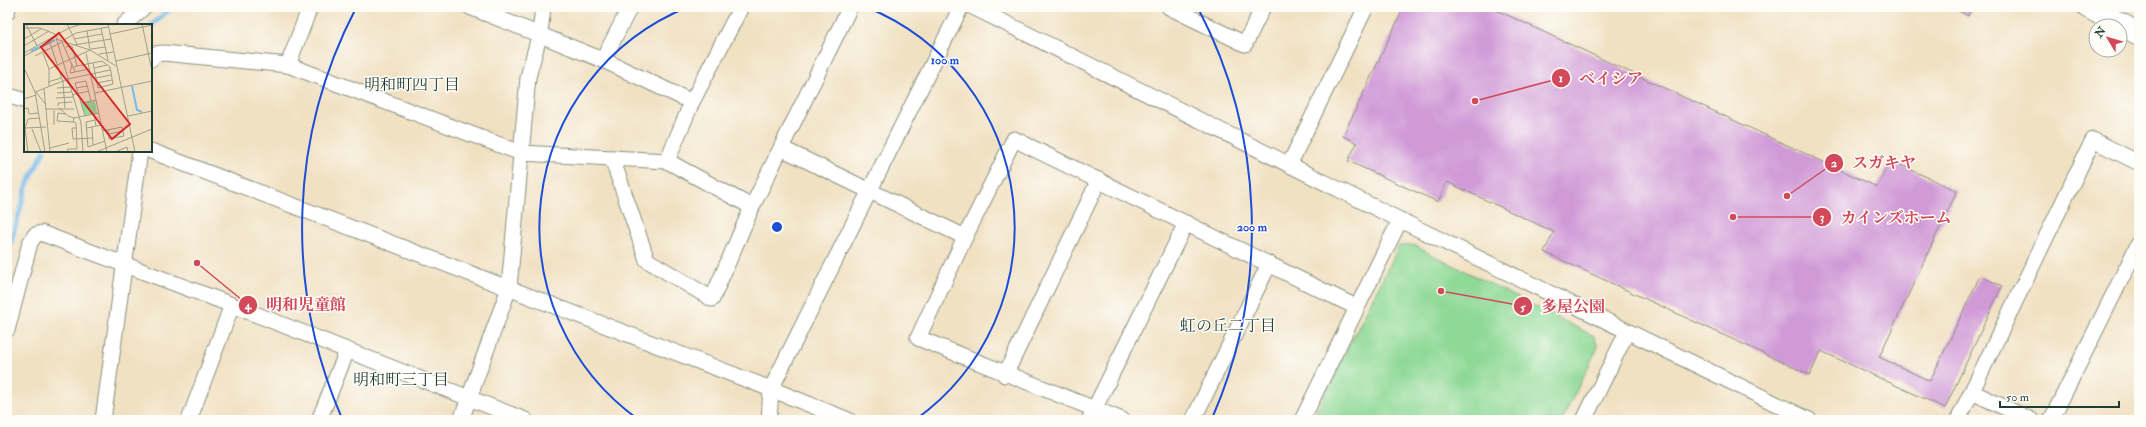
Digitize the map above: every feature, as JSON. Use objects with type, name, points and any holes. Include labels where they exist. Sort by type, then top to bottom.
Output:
[{"type":"highway","points":[[2088,7],[2139,34]]},
{"type":"street","points":[[7,12],[8,7]]},
{"type":"street","points":[[125,24],[144,7]]},
{"type":"street","points":[[288,65],[310,7]]},
{"type":"street","points":[[470,7],[540,33],[603,60],[692,102]]},
{"type":"street","points":[[461,420],[509,288],[528,77],[540,33],[543,7]]},
{"type":"street","points":[[603,60],[630,7]]},
{"type":"street","points":[[667,161],[692,102],[741,7]]},
{"type":"street","points":[[612,158],[647,260],[712,299],[752,207],[850,7]]},
{"type":"street","points":[[769,420],[771,389],[870,192],[960,7]]},
{"type":"street","points":[[973,7],[1400,220],[1809,420]]},
{"type":"street","points":[[1169,7],[1245,44],[1263,7]]},
{"type":"street","points":[[1289,165],[1366,7]]},
{"type":"street","points":[[152,58],[155,54],[163,52],[288,65],[520,153],[667,161],[752,207]]},
{"type":"street","points":[[7,94],[24,101]]},
{"type":"street","points":[[1122,420],[1091,414],[918,338],[965,237],[1014,139],[1356,307]]},
{"type":"street","points":[[1958,420],[2093,140],[2139,163]]},
{"type":"street","points":[[781,148],[965,237]]},
{"type":"street","points":[[152,151],[848,420]]},
{"type":"street","points":[[103,420],[140,152]]},
{"type":"street","points":[[1005,375],[1099,180]]},
{"type":"street","points":[[1302,420],[1356,307],[1400,220]]},
{"type":"street","points":[[1091,414],[1186,223]]},
{"type":"street","points":[[7,330],[30,243],[34,235],[41,233],[232,305],[525,420]]},
{"type":"street","points":[[2052,420],[2139,243]]},
{"type":"street","points":[[1193,420],[1269,264]]},
{"type":"street","points":[[189,420],[232,305]]},
{"type":"street","points":[[1585,420],[1627,332]]},
{"type":"street","points":[[319,420],[347,351]]},
{"type":"street","points":[[1972,392],[2031,420]]},
{"type":"green space","points":[[1413,245],[1594,336],[1598,347],[1562,420],[1312,420],[1399,246]]},
{"type":"building","points":[[1404,7],[1490,7],[1877,187],[1890,160],[1957,191],[1879,357],[1930,381],[1980,276],[2002,286],[1945,408],[1821,351],[1810,375],[1544,252],[1554,232],[1447,182],[1438,202],[1348,161],[1357,143],[1343,136]]},
{"type":"building","points":[[1951,7],[1972,7],[1968,16]]},
{"type":"waterway","points":[[152,25],[172,7]]},
{"type":"waterway","points":[[7,257],[27,185],[44,152]]},
{"type":"place","name":"ベイシア","points":[[1475,101]]},
{"type":"place","name":"スガキヤ","points":[[1787,196]]},
{"type":"place","name":"カインズホーム","points":[[1733,217]]},
{"type":"place","name":"明和児童館","points":[[197,263]]},
{"type":"place","name":"多屋公園","points":[[1441,291]]},
{"type":"district","name":"明和町四丁目","points":[[412,85]]},
{"type":"district","name":"虹の丘二丁目","points":[[1228,326]]},
{"type":"district","name":"明和町三丁目","points":[[401,380]]}]
